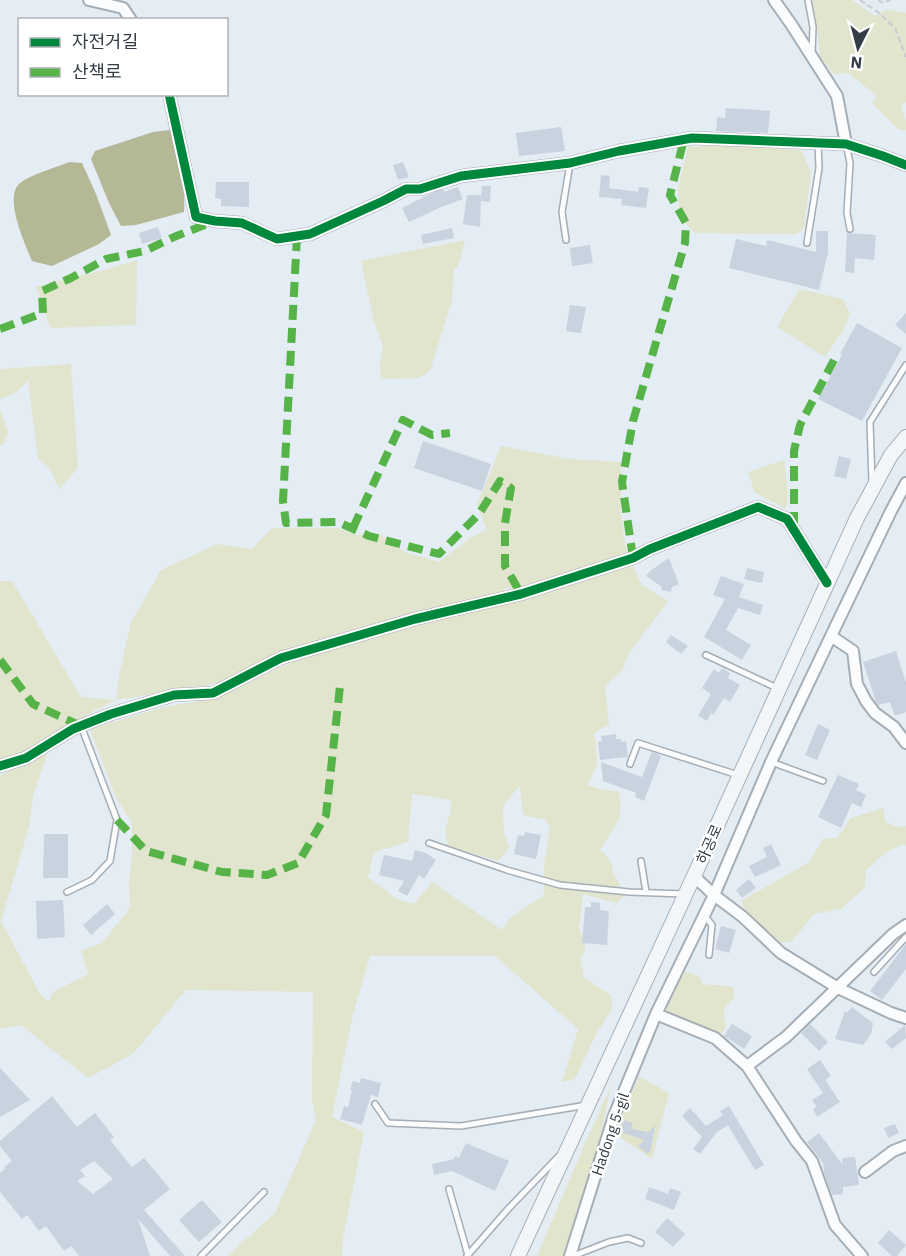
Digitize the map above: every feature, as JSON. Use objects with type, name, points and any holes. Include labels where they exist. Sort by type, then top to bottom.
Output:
[{"type":"main road","name":"하공로","points":[[518,1256],[857,518],[891,455],[906,437]]},
{"type":"street","points":[[89,0],[123,9],[130,18]]},
{"type":"street","points":[[774,0],[837,96],[846,144]]},
{"type":"street","points":[[169,96],[196,217],[242,223],[277,239],[310,234],[406,189],[420,189],[461,176],[570,164],[619,151],[692,138],[846,144],[906,165]]},
{"type":"street","name":"Hadong 5-gil","points":[[571,1256],[614,1116],[656,1014],[714,895],[771,762],[906,483]]},
{"type":"street","points":[[0,766],[26,758],[73,729],[111,714],[174,695],[213,693],[281,658],[416,619],[511,597],[633,558],[650,549],[758,507],[787,519],[827,583]]},
{"type":"street","points":[[831,636],[853,651],[857,684],[875,713],[894,726],[906,743]]},
{"type":"street","points":[[694,876],[714,895],[743,916],[781,953],[838,988],[906,1018]]},
{"type":"street","points":[[747,1066],[786,1037],[893,934],[906,925]]},
{"type":"street","points":[[656,1014],[715,1038],[747,1066],[796,1141],[812,1161],[835,1225],[862,1256]]},
{"type":"street","points":[[865,1172],[893,1151],[906,1146]]},
{"type":"lane","points":[[808,0],[813,27],[812,57]]},
{"type":"lane","points":[[807,243],[819,168],[818,143]]},
{"type":"lane","points":[[846,144],[849,163],[847,213],[850,230]]},
{"type":"lane","points":[[566,240],[562,212],[570,164]]},
{"type":"lane","points":[[872,490],[870,422],[906,365]]},
{"type":"lane","points":[[706,655],[779,689]]},
{"type":"lane","points":[[67,892],[92,880],[110,861],[117,820],[81,726]]},
{"type":"lane","points":[[630,764],[638,743],[739,775]]},
{"type":"lane","points":[[771,762],[823,782]]},
{"type":"lane","points":[[429,843],[507,870],[560,885],[686,894]]},
{"type":"lane","points":[[641,861],[646,892]]},
{"type":"lane","points":[[704,915],[712,926],[709,955]]},
{"type":"lane","points":[[874,972],[906,937]]},
{"type":"lane","points":[[375,1104],[387,1123],[461,1126],[588,1105]]},
{"type":"lane","points":[[468,1256],[509,1208],[571,1144]]},
{"type":"lane","points":[[449,1189],[468,1256]]},
{"type":"lane","points":[[201,1256],[264,1192]]},
{"type":"lane","points":[[571,1256],[609,1242],[628,1238],[641,1243]]},
{"type":"path","points":[[860,0],[895,27],[906,57]]},
{"type":"path","points":[[878,0],[883,3],[890,0]]},
{"type":"shaded area","points":[[812,0],[852,0],[875,16],[887,9],[906,13],[906,102],[901,105],[906,130],[899,130],[872,103],[877,96],[848,73],[834,74],[820,57]]},
{"type":"shaded area","points":[[170,130],[183,181],[184,212],[136,225],[121,226],[91,159],[95,151],[153,132]]},
{"type":"shaded area","points":[[732,145],[801,150],[811,172],[804,228],[797,234],[694,233],[679,215],[678,189],[688,147]]},
{"type":"shaded area","points":[[70,162],[82,163],[111,235],[99,244],[52,266],[32,261],[15,212],[15,192],[18,185],[27,179]]},
{"type":"shaded area","points":[[465,240],[458,266],[454,269],[452,300],[430,371],[417,378],[381,379],[380,365],[383,346],[374,322],[361,261]]},
{"type":"shaded area","points":[[137,260],[136,325],[50,328],[36,287]]},
{"type":"shaded area","points":[[799,289],[843,299],[850,314],[844,329],[825,357],[777,327]]},
{"type":"shaded area","points":[[71,364],[78,468],[59,489],[50,469],[38,458],[28,380],[16,393],[0,399],[0,369]]},
{"type":"shaded area","points":[[0,409],[8,432],[4,444],[0,446]]},
{"type":"shaded area","points":[[501,446],[569,459],[621,462],[621,514],[627,556],[521,587],[505,588],[495,607],[633,566],[642,585],[668,601],[630,651],[621,672],[605,686],[609,724],[593,734],[596,742],[597,765],[587,785],[618,791],[620,816],[600,849],[611,862],[614,875],[625,895],[617,903],[583,894],[579,928],[586,949],[580,958],[584,978],[611,995],[612,1009],[596,1034],[575,1079],[562,1082],[578,1029],[495,956],[370,956],[353,1014],[332,1117],[364,1132],[343,1239],[342,1256],[227,1256],[275,1213],[316,1120],[312,1099],[313,992],[186,990],[133,1054],[88,1078],[21,1025],[0,1029],[0,775],[47,754],[33,796],[29,827],[1,921],[40,994],[48,1002],[53,992],[88,974],[81,951],[102,943],[130,908],[132,823],[116,798],[90,729],[164,707],[212,699],[296,660],[292,650],[274,654],[223,681],[200,687],[116,700],[131,622],[161,570],[217,544],[252,549],[272,528],[338,528],[357,535],[379,534],[405,552],[439,562],[470,538],[487,530],[477,504]],"holes":[[[520,785],[523,815],[546,820],[550,828],[544,864],[544,895],[509,919],[502,930],[432,882],[414,904],[396,899],[368,877],[374,852],[408,842],[412,794],[451,800],[445,830],[448,846],[498,861],[509,848],[504,832],[503,806]]]},
{"type":"shaded area","points":[[784,460],[788,494],[786,509],[755,493],[748,472]]},
{"type":"shaded area","points":[[0,581],[12,581],[81,697],[116,700],[19,755],[0,763]]},
{"type":"shaded area","points":[[883,808],[885,822],[898,827],[906,826],[906,845],[889,851],[866,870],[865,887],[841,909],[814,914],[791,942],[780,943],[745,910],[741,901],[809,862],[823,839],[837,838],[851,818]]},
{"type":"shaded area","points":[[685,971],[699,976],[703,984],[734,988],[734,998],[724,1012],[726,1024],[724,1030],[718,1036],[665,1013],[670,996]]},
{"type":"shaded area","points":[[639,1076],[669,1093],[652,1159],[615,1134]]},
{"type":"shaded area","points":[[611,1086],[594,1168],[565,1256],[537,1256],[586,1141]]},
{"type":"building","points":[[726,108],[770,111],[768,133],[716,131],[717,117],[725,118]]},
{"type":"building","points":[[561,127],[565,151],[519,156],[516,133]]},
{"type":"building","points":[[403,162],[409,177],[398,180],[393,165]]},
{"type":"building","points":[[601,175],[610,176],[609,188],[638,192],[639,187],[649,188],[646,208],[621,205],[622,199],[599,197]]},
{"type":"building","points":[[216,182],[249,182],[249,207],[221,206],[221,199],[215,198]]},
{"type":"building","points":[[482,186],[491,186],[490,202],[481,201]]},
{"type":"building","points":[[458,187],[463,199],[409,222],[402,208],[432,193]]},
{"type":"building","points":[[467,195],[481,195],[480,227],[463,224]]},
{"type":"building","points":[[158,227],[162,238],[142,244],[139,233]]},
{"type":"building","points":[[452,228],[454,238],[423,244],[421,235]]},
{"type":"building","points":[[816,231],[828,231],[828,253],[819,290],[729,268],[736,239],[766,246],[767,240],[816,252]]},
{"type":"building","points":[[847,233],[876,235],[874,260],[855,258],[854,273],[845,272]]},
{"type":"building","points":[[590,245],[593,263],[572,266],[570,248]]},
{"type":"building","points":[[570,305],[586,307],[581,333],[566,331]]},
{"type":"building","points":[[906,313],[906,334],[895,325]]},
{"type":"building","points":[[857,323],[902,348],[862,421],[818,399]]},
{"type":"building","points":[[423,441],[491,464],[482,491],[414,468]]},
{"type":"building","points":[[839,456],[851,459],[846,479],[834,476]]},
{"type":"building","points":[[669,558],[679,584],[672,587],[671,592],[661,590],[662,587],[646,576]]},
{"type":"building","points":[[747,568],[764,572],[762,583],[744,579]]},
{"type":"building","points":[[721,576],[744,584],[739,597],[763,605],[760,615],[738,608],[726,630],[751,645],[742,660],[704,637],[725,599],[713,595]]},
{"type":"building","points":[[671,635],[688,646],[681,654],[666,642]]},
{"type":"building","points":[[896,651],[906,683],[906,712],[895,716],[890,702],[878,705],[876,702],[863,662]]},
{"type":"building","points":[[722,668],[730,673],[728,678],[740,685],[730,702],[724,698],[707,721],[698,716],[711,694],[702,688],[714,669],[719,673]]},
{"type":"building","points":[[818,724],[830,730],[817,760],[805,755]]},
{"type":"building","points":[[616,734],[616,739],[621,739],[621,742],[626,741],[628,757],[600,760],[598,742],[602,741],[601,736]]},
{"type":"building","points":[[652,752],[661,756],[644,801],[635,797],[636,793],[603,781],[601,762],[642,777]]},
{"type":"building","points":[[838,775],[859,784],[856,790],[866,795],[861,807],[852,803],[841,828],[818,817]]},
{"type":"building","points":[[525,832],[541,835],[536,859],[514,854],[518,835],[524,836]]},
{"type":"building","points":[[44,834],[68,834],[68,878],[43,878]]},
{"type":"building","points":[[771,844],[781,865],[755,877],[749,866],[767,857],[763,848]]},
{"type":"building","points":[[415,850],[426,853],[436,860],[424,879],[419,875],[407,896],[398,891],[404,881],[379,875],[384,855],[412,861]]},
{"type":"building","points":[[749,879],[756,888],[742,898],[736,890]]},
{"type":"building","points":[[63,900],[65,937],[37,939],[36,901]]},
{"type":"building","points":[[591,902],[600,903],[600,910],[609,911],[607,945],[582,943],[585,907],[591,907]]},
{"type":"building","points":[[107,904],[115,914],[91,935],[83,925]]},
{"type":"building","points":[[721,926],[736,930],[729,953],[715,949]]},
{"type":"building","points":[[906,944],[906,969],[882,1000],[870,991]]},
{"type":"building","points":[[852,1007],[873,1023],[871,1034],[863,1045],[835,1039],[845,1011],[847,1013]]},
{"type":"building","points":[[732,1024],[752,1036],[744,1049],[724,1036]]},
{"type":"building","points":[[810,1024],[828,1042],[819,1051],[801,1033]]},
{"type":"building","points":[[905,1025],[906,1038],[892,1049],[885,1042]]},
{"type":"building","points":[[820,1060],[831,1076],[825,1080],[840,1102],[817,1117],[813,1109],[817,1107],[812,1100],[823,1093],[807,1069]]},
{"type":"building","points":[[0,1068],[30,1100],[0,1117]]},
{"type":"building","points":[[361,1078],[381,1083],[378,1097],[371,1095],[362,1125],[340,1119],[344,1106],[348,1107],[353,1081],[360,1083]]},
{"type":"building","points":[[52,1096],[77,1127],[95,1113],[114,1137],[110,1140],[132,1167],[144,1158],[170,1189],[144,1210],[185,1256],[170,1256],[138,1219],[150,1256],[79,1256],[71,1246],[64,1251],[46,1226],[39,1231],[27,1215],[22,1219],[0,1192],[0,1173],[12,1161],[0,1146],[0,1141]],"holes":[[[94,1161],[113,1179],[93,1194],[77,1181],[85,1176],[80,1170]]]},
{"type":"building","points":[[729,1106],[764,1165],[755,1170],[728,1125],[717,1132],[700,1154],[693,1149],[702,1137],[682,1116],[690,1108],[706,1126],[723,1115],[720,1111]]},
{"type":"building","points":[[624,1120],[633,1123],[631,1129],[649,1132],[655,1125],[648,1154],[638,1146],[644,1140],[620,1132]]},
{"type":"building","points":[[895,1124],[899,1133],[888,1138],[884,1128]]},
{"type":"building","points":[[819,1133],[843,1165],[842,1158],[855,1157],[859,1185],[843,1187],[843,1194],[832,1195],[823,1163],[807,1142]]},
{"type":"building","points":[[466,1143],[509,1161],[495,1191],[452,1171],[434,1175],[432,1164],[454,1159],[455,1156],[459,1158]]},
{"type":"building","points":[[649,1187],[668,1194],[670,1188],[681,1192],[674,1210],[645,1199]]},
{"type":"building","points":[[202,1200],[222,1222],[199,1242],[179,1220]]},
{"type":"building","points":[[667,1218],[685,1234],[673,1247],[655,1232]]},
{"type":"building","points":[[889,1230],[906,1245],[897,1256],[892,1256],[878,1243]]},
{"type":"marked path","points":[[633,558],[622,482],[633,421],[685,243],[686,223],[670,195],[684,139]]},
{"type":"marked path","points":[[0,329],[43,313],[42,291],[106,259],[145,251],[212,222]]},
{"type":"marked path","points":[[297,236],[283,501],[286,523],[338,522],[369,536],[439,554],[479,514],[500,481],[511,488],[505,523],[505,566],[521,594]]},
{"type":"marked path","points":[[794,527],[794,451],[800,425],[835,358]]},
{"type":"marked path","points":[[353,528],[403,420],[432,435],[450,433]]},
{"type":"marked path","points":[[0,660],[33,704],[81,726]]},
{"type":"marked path","points":[[117,820],[146,851],[222,872],[267,875],[298,863],[326,815],[340,686]]},
{"type":"cycle path","points":[[169,96],[196,217],[242,223],[277,239],[310,234],[406,189],[420,189],[461,176],[570,163],[619,151],[692,138],[846,144],[906,165]]},
{"type":"cycle path","points":[[0,766],[26,758],[73,729],[111,714],[174,695],[213,693],[281,658],[415,619],[521,594],[633,558],[650,549],[758,507],[787,519],[827,583]]}]
